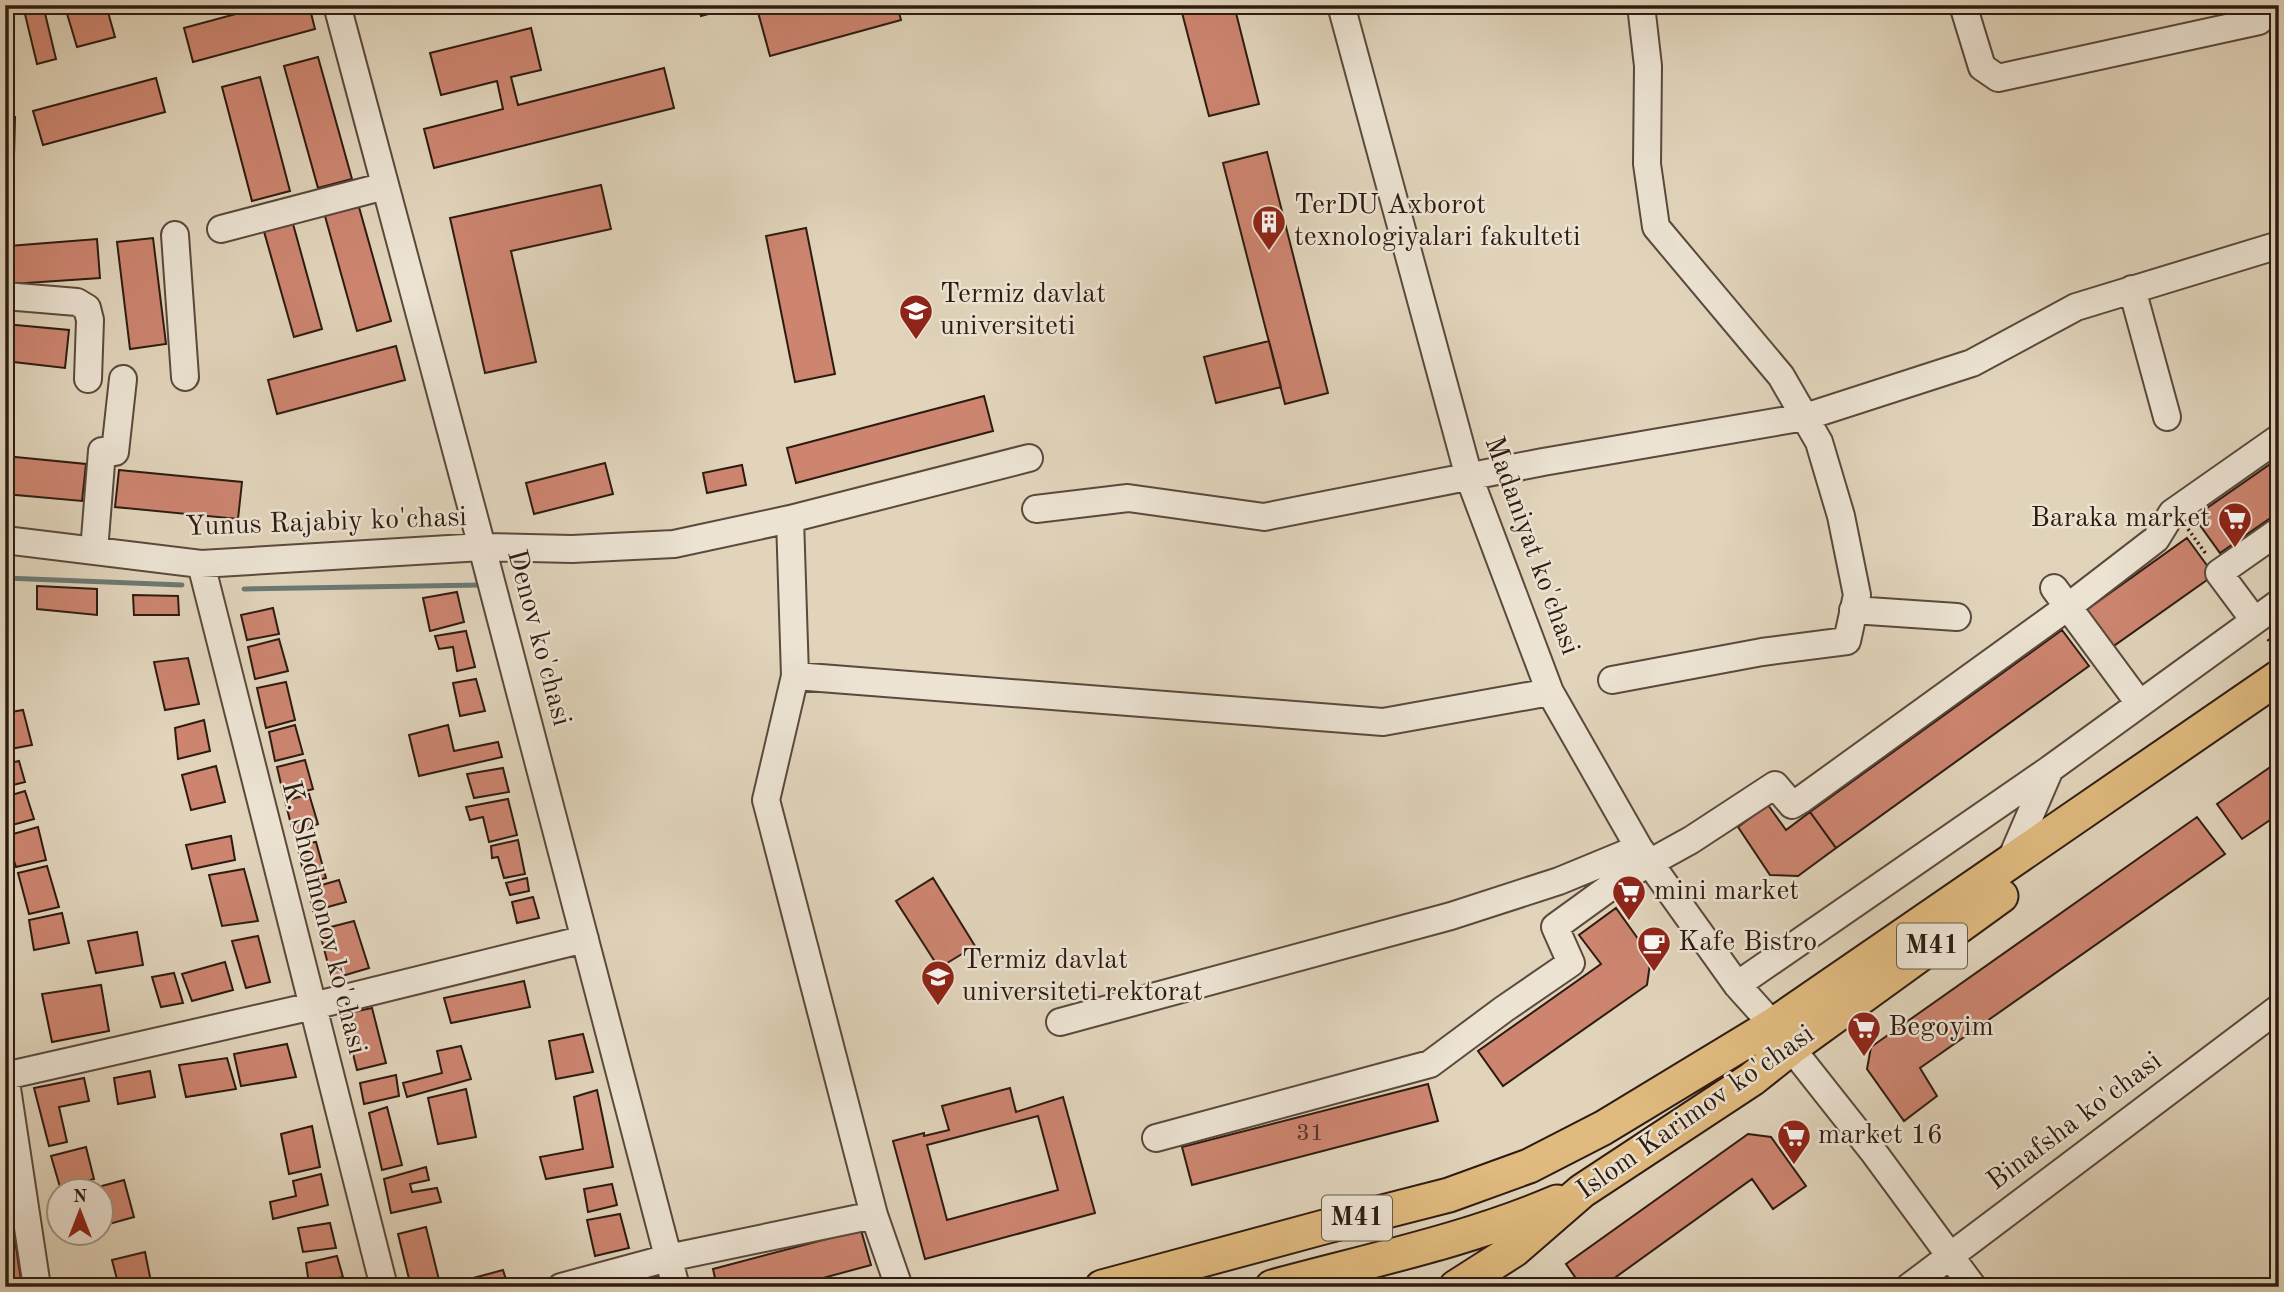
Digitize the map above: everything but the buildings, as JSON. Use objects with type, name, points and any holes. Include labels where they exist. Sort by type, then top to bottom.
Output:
[{"type":"main road","name":"Islom Karimov ko'chasi","points":[[1456,1287],[1514,1250],[1582,1191],[1720,1101],[1782,1036],[2008,865],[2279,677]]},
{"type":"main road","name":"Islom Karimov ko'chasi","points":[[1102,1287],[1450,1195],[1529,1166],[1782,1036],[2279,696]]},
{"type":"main road","name":"M41","points":[[1272,1287],[1471,1233],[1530,1213],[1582,1191]]},
{"type":"street","name":"Denov ko'chasi","points":[[337,5],[676,1287]]},
{"type":"street","name":"Madaniyat ko'chasi","points":[[1341,5],[1469,477],[1550,692],[1644,855],[1737,985],[1782,1036],[1875,1154],[1973,1287]]},
{"type":"street","points":[[1612,680],[1762,652],[1847,640],[1857,595],[1841,516],[1819,442],[1781,376],[1656,227],[1647,164],[1648,66],[1640,5]]},
{"type":"street","points":[[1963,5],[1982,67],[1998,78],[2259,22],[2268,5]]},
{"type":"street","points":[[221,229],[385,186]]},
{"type":"street","points":[[175,234],[185,377]]},
{"type":"street","points":[[1036,509],[1128,498],[1264,517],[1584,454],[1805,417],[1972,363],[2076,307],[2279,245]]},
{"type":"street","points":[[2132,289],[2167,416]]},
{"type":"street","points":[[5,296],[77,302],[86,308],[90,320],[88,379]]},
{"type":"street","points":[[94,551],[108,452],[123,379]]},
{"type":"street","points":[[1060,1022],[1451,916],[1691,840],[1775,785],[1792,805],[2062,597],[2156,539],[2175,511],[2279,438]]},
{"type":"street","name":"Yunus Rajabiy ko'chasi","points":[[5,540],[201,564],[482,547],[572,549],[674,544],[790,519],[1029,458]]},
{"type":"street","points":[[790,519],[795,676],[766,800],[874,1215],[899,1287]]},
{"type":"street","points":[[2254,620],[2219,573],[2279,531]]},
{"type":"street","name":"K. Shodmonov ko'chasi","points":[[201,564],[384,1287]]},
{"type":"street","points":[[2062,597],[2139,703]]},
{"type":"street","points":[[1737,985],[2050,769],[2279,603]]},
{"type":"street","points":[[1853,610],[1957,617]]},
{"type":"street","points":[[795,676],[1383,722],[1550,692]]},
{"type":"street","points":[[2008,865],[2050,769]]},
{"type":"street","points":[[1156,1138],[1430,1064],[1571,963],[1555,927],[1644,855]]},
{"type":"street","points":[[37,1287],[5,1076],[313,1006],[585,939]]},
{"type":"street","name":"Binafsha ko'chasi","points":[[1909,1287],[2279,1008]]},
{"type":"street","points":[[561,1287],[668,1258],[874,1215]]},
{"type":"path","points":[[2175,511],[2219,573]]},
{"type":"waterway","points":[[5,578],[182,585]]},
{"type":"waterway","points":[[244,589],[480,585]]},
{"type":"place","name":"TerDU Axborot texnologiyalari fakulteti","points":[[1269,252]]},
{"type":"place","name":"Termiz davlat universiteti","points":[[916,341]]},
{"type":"place","name":"Baraka market","points":[[2235,549]]},
{"type":"place","name":"mini market","points":[[1629,922]]},
{"type":"place","name":"Kafe Bistro","points":[[1654,973]]},
{"type":"place","name":"Termiz davlat universiteti rektorat","points":[[938,1007]]},
{"type":"place","name":"Begoyim","points":[[1864,1058]]},
{"type":"place","name":"market 16","points":[[1794,1166]]}]
